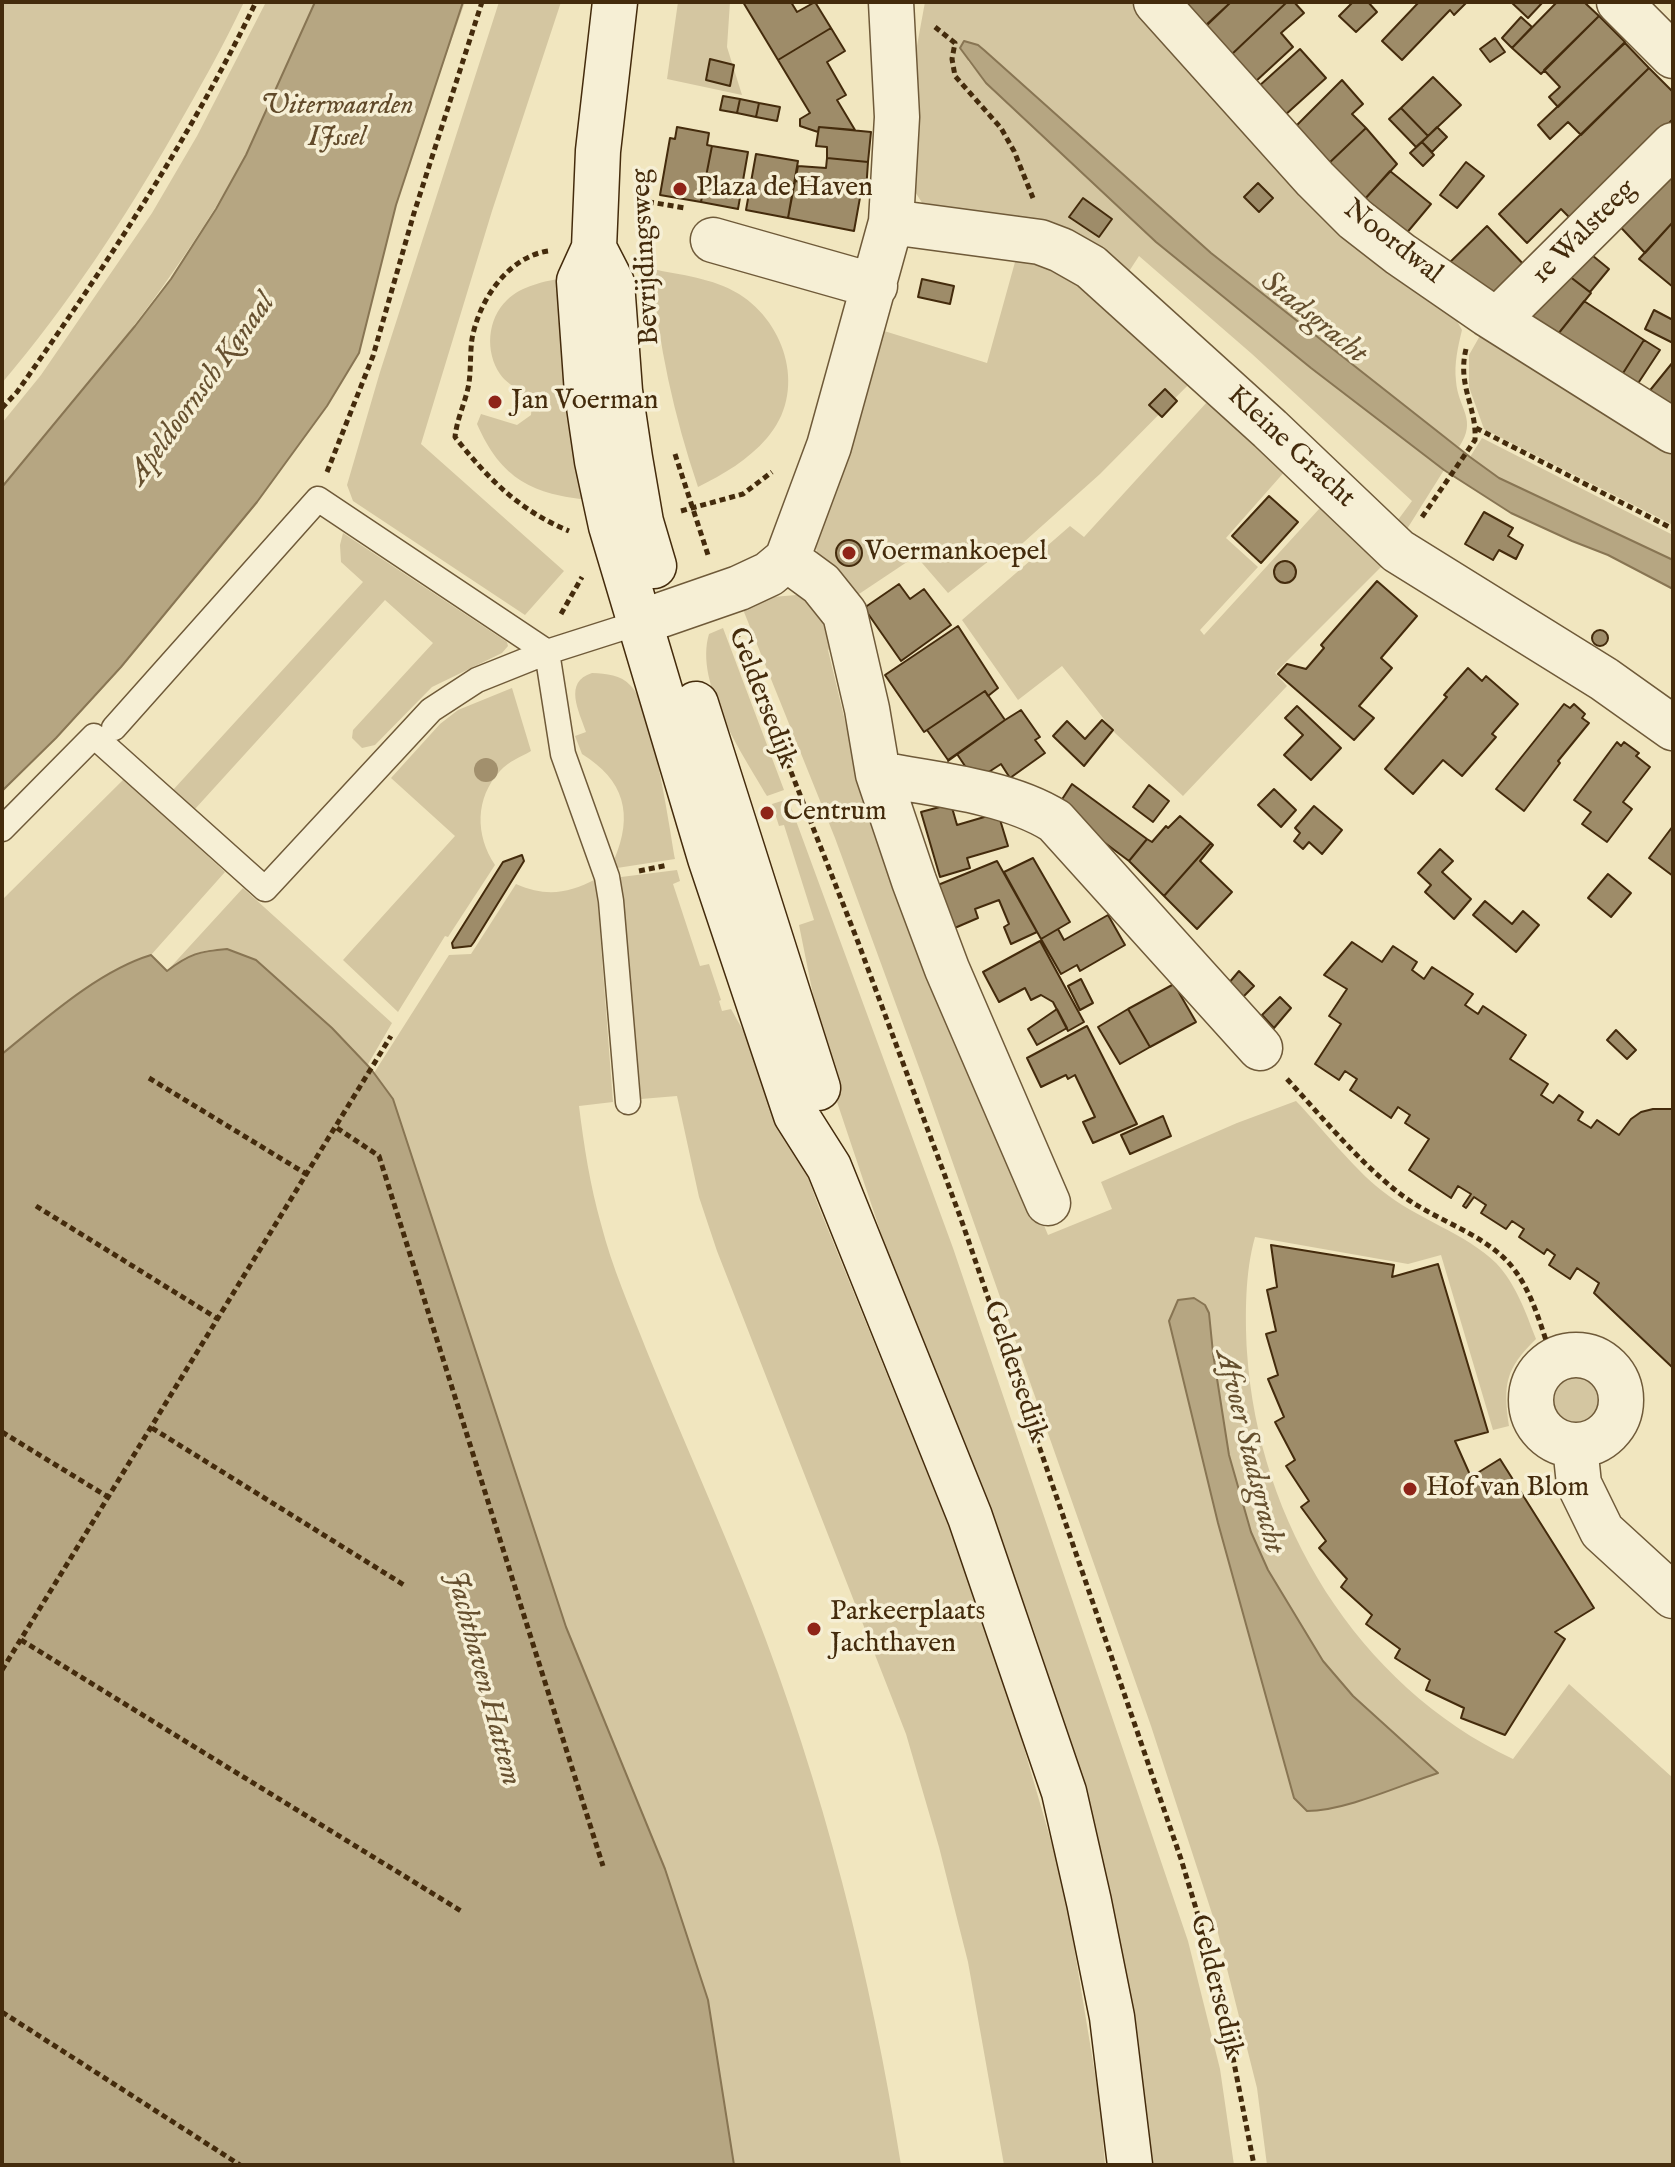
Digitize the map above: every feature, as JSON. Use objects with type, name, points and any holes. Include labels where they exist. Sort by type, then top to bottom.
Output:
[{"type":"street","name":"Bevrijdingsweg","points":[[615,2],[598,151],[594,248],[579,281],[587,393],[611,526],[655,618]]},
{"type":"street","points":[[891,2],[897,117],[891,222],[829,446],[787,559],[831,594],[845,614],[878,774],[947,969],[1048,1203]]},
{"type":"street","name":"Noordwal","points":[[1156,2],[1261,121],[1355,219],[1492,317],[1673,431]]},
{"type":"street","points":[[1619,2],[1673,56]]},
{"type":"street","name":"1e Walsteeg","points":[[1492,317],[1673,145]]},
{"type":"street","name":"Kleine Gracht","points":[[891,222],[1040,242],[1091,267],[1398,551],[1604,679],[1673,728]]},
{"type":"street","points":[[713,240],[875,286]]},
{"type":"street","name":"Geldersedijk","points":[[655,618],[722,595],[769,574],[787,559]]},
{"type":"street","points":[[655,618],[710,858],[796,1115],[829,1167],[970,1517],[1064,1792],[1112,2017],[1130,2165]]},
{"type":"street","points":[[878,774],[1014,801],[1055,821],[1260,1048]]},
{"type":"street","points":[[1566,1356],[1592,1358],[1604,1364],[1621,1389],[1618,1420],[1609,1433],[1596,1442],[1575,1446],[1555,1441],[1535,1421],[1531,1408],[1535,1380],[1553,1361],[1566,1356]]},
{"type":"street","points":[[1575,1446],[1579,1484],[1602,1531],[1673,1596]]},
{"type":"lane","points":[[114,728],[318,499],[547,652],[563,754],[607,877],[628,1102]]},
{"type":"lane","points":[[2,829],[94,736],[265,889],[431,710],[477,680],[547,652],[655,618]]},
{"type":"path","points":[[2,408],[17,392],[128,229],[200,110],[256,2]]},
{"type":"path","points":[[318,499],[330,460],[373,356],[414,213],[482,2]]},
{"type":"path","points":[[955,43],[951,51],[955,76],[1001,128],[1020,164],[1032,191],[1040,242]]},
{"type":"path","name":"Bevrijdingsweg","points":[[639,185],[639,213]]},
{"type":"path","points":[[576,532],[530,513],[478,467],[455,437],[456,424],[469,385],[472,337],[494,286],[513,266],[534,253],[594,248]]},
{"type":"path","points":[[1445,484],[1475,440],[1476,428],[1463,382],[1464,353],[1471,332],[1492,317]]},
{"type":"path","points":[[1476,428],[1673,529]]},
{"type":"path","points":[[674,451],[692,508]]},
{"type":"path","name":"Geldersedijk","points":[[722,595],[858,942],[961,1219],[1181,1859],[1218,1981],[1254,2165]]},
{"type":"path","points":[[2,1670],[391,1036]]},
{"type":"path","points":[[1260,1048],[1378,1175],[1421,1209],[1488,1245],[1508,1262],[1531,1300],[1553,1361]]},
{"type":"path","points":[[149,1078],[308,1175]]},
{"type":"path","points":[[337,1128],[379,1156],[603,1866]]},
{"type":"path","points":[[36,1206],[219,1319]]},
{"type":"path","points":[[152,1428],[404,1585]]},
{"type":"path","points":[[2,1432],[108,1497]]},
{"type":"path","points":[[21,1640],[461,1911]]},
{"type":"path","points":[[2,2012],[240,2165]]},
{"type":"green space","points":[[2,2],[244,2],[193,99],[115,229],[50,323],[2,383]]},
{"type":"green space","name":"Uiterwaarden IJssel","points":[[266,2],[465,2],[420,129],[243,160],[184,257],[140,318],[2,487],[2,423],[41,375],[152,213],[197,136]]},
{"type":"green space","points":[[499,2],[561,2],[492,211],[421,444],[564,571],[525,615],[353,501],[347,485],[380,372]]},
{"type":"green space","points":[[678,2],[730,2],[727,47],[742,95],[667,79]]},
{"type":"green space","points":[[925,2],[1137,2],[1453,314],[1462,330],[1456,374],[1457,391],[1467,421],[1459,447],[1211,253],[978,45],[968,56],[968,61],[986,83],[1156,242],[1311,368],[1444,470],[1402,537],[1392,528],[1412,501],[1252,354],[1139,256],[1124,279],[926,209],[912,187],[912,73]]},
{"type":"green space","points":[[1020,244],[1043,251],[1199,374],[1100,474],[1005,559],[999,553],[948,593],[916,556],[853,598],[821,563],[814,543],[881,330],[987,363]]},
{"type":"green space","points":[[652,269],[708,281],[739,294],[756,307],[769,323],[780,341],[786,360],[786,401],[779,420],[767,438],[735,466],[698,487],[668,380]]},
{"type":"green space","points":[[564,278],[591,500],[552,494],[521,481],[497,458],[477,424],[481,414],[517,425],[531,415],[526,397],[504,379],[495,365],[490,346],[492,326],[500,308],[519,291]]},
{"type":"green space","points":[[1481,334],[1673,454],[1673,525],[1484,429],[1469,387],[1469,355]]},
{"type":"green space","points":[[1218,390],[1294,461],[1226,538],[1258,567],[1200,630],[1204,635],[1330,497],[1391,557],[1275,673],[1287,686],[1183,796],[1115,733],[1062,666],[1018,700],[962,620],[1070,526],[1084,537]]},
{"type":"green space","points":[[1482,438],[1673,535],[1673,560],[1499,478],[1470,457]]},
{"type":"green space","points":[[343,533],[507,642],[508,646],[502,653],[432,687],[375,745],[362,748],[352,738],[353,730],[433,643],[385,600],[195,809],[173,790],[363,582],[341,562]]},
{"type":"green space","points":[[772,597],[807,597],[839,643],[828,650],[857,771],[1048,1235],[1112,1209],[1101,1182],[1296,1101],[1370,1181],[1409,1209],[1484,1253],[1503,1271],[1515,1289],[1536,1339],[1518,1359],[1509,1378],[1506,1399],[1509,1426],[1493,1430],[1441,1255],[1408,1264],[1255,1237],[1248,1279],[1246,1323],[1255,1415],[1271,1476],[1295,1536],[1326,1591],[1363,1642],[1407,1688],[1457,1727],[1513,1759],[1569,1684],[1673,1778],[1673,2165],[1267,2165],[1257,2088],[1217,1929],[1151,1726],[924,1081],[835,838],[742,607]]},
{"type":"green space","points":[[723,628],[784,790],[767,796],[723,718],[708,674],[706,654],[709,634]]},
{"type":"green space","points":[[592,673],[622,679],[639,698],[659,767],[675,859],[617,868],[614,860],[624,813],[621,800],[608,775],[582,754],[575,736],[586,732],[577,706],[576,690],[583,677]]},
{"type":"green space","points":[[512,688],[531,751],[504,768],[492,782],[482,805],[481,829],[495,865],[448,937],[445,936],[398,1012],[343,960],[455,836],[391,778],[440,724],[458,710]]},
{"type":"green space","points":[[124,779],[225,872],[151,955],[131,962],[91,984],[2,1054],[2,900]]},
{"type":"green space","points":[[788,799],[953,1248],[1188,1941],[1220,2069],[1234,2165],[1151,2165],[1070,1742],[1033,1628],[895,1275],[831,1084],[799,925],[814,920],[784,825],[779,826],[772,804]]},
{"type":"green space","points":[[677,870],[680,881],[673,884],[700,966],[709,964],[722,1011],[731,1009],[775,1087],[818,1205],[965,1566],[1004,1679],[1064,1886],[1100,2104],[1105,2165],[1004,2165],[968,1962],[906,1734],[717,1251],[699,1197],[677,1096],[641,1099],[618,883],[621,877]]},
{"type":"green space","points":[[596,879],[613,1102],[579,1106],[594,1195],[605,1240],[622,1287],[753,1606],[801,1742],[823,1812],[859,1952],[901,2165],[734,2165],[708,2000],[665,1869],[566,1627],[374,1073],[449,955],[471,954],[516,884],[537,891],[556,892]]},
{"type":"green space","points":[[243,888],[392,1023],[367,1066],[296,995],[251,959],[221,949],[205,951],[167,971]]},
{"type":"green space","points":[[1576,1370],[1588,1372],[1597,1379],[1604,1388],[1604,1412],[1597,1421],[1588,1428],[1576,1430],[1564,1428],[1555,1421],[1548,1412],[1546,1400],[1548,1388],[1555,1379],[1564,1372]]},
{"type":"water","name":"Apeldoornsch Kanaal","points":[[315,2],[463,2],[396,205],[359,353],[327,406],[257,502],[121,667],[2,791],[2,487],[171,279],[246,155]]},
{"type":"water","points":[[964,41],[984,50],[1211,253],[1470,457],[1499,478],[1673,560],[1673,589],[1608,555],[1511,513],[1444,470],[1311,368],[1156,242],[986,83],[960,48]]},
{"type":"water","name":"Jachthaven Hattem","points":[[227,949],[256,960],[332,1028],[371,1069],[393,1099],[566,1627],[665,1869],[708,2000],[734,2165],[2,2165],[2,1054],[72,998],[131,962],[151,955],[167,971],[195,954]]},
{"type":"water","points":[[1194,1298],[1205,1305],[1209,1313],[1229,1455],[1251,1532],[1268,1570],[1323,1661],[1353,1696],[1438,1773],[1355,1802],[1322,1810],[1307,1811],[1294,1798],[1218,1523],[1169,1321],[1178,1300]]},
{"type":"building","points":[[743,2],[791,2],[797,12],[815,2],[831,28],[778,60]]},
{"type":"building","points":[[1183,2],[1231,2],[1205,26]]},
{"type":"building","points":[[1231,2],[1287,2],[1231,55],[1205,27]]},
{"type":"building","points":[[1287,2],[1294,2],[1304,13],[1281,33],[1293,47],[1255,82],[1231,55]]},
{"type":"building","points":[[1353,2],[1368,2],[1377,12],[1356,32],[1339,16]]},
{"type":"building","points":[[1419,2],[1467,2],[1454,15],[1450,10],[1402,60],[1382,41]]},
{"type":"building","points":[[1511,2],[1543,2],[1528,18]]},
{"type":"building","points":[[1557,2],[1584,2],[1599,16],[1541,74],[1512,48]]},
{"type":"building","points":[[1599,16],[1625,42],[1558,107],[1549,97],[1560,87],[1544,70]]},
{"type":"building","points":[[1521,17],[1532,27],[1512,48],[1502,38]]},
{"type":"building","points":[[831,28],[845,51],[827,62],[846,95],[837,100],[855,130],[819,127],[818,132],[800,126],[800,119],[810,113],[778,60]]},
{"type":"building","points":[[1495,38],[1505,52],[1490,62],[1480,49]]},
{"type":"building","points":[[1625,43],[1649,68],[1581,135],[1568,122],[1550,139],[1538,125]]},
{"type":"building","points":[[1300,49],[1326,78],[1284,116],[1258,87]]},
{"type":"building","points":[[710,59],[734,65],[730,86],[706,80]]},
{"type":"building","points":[[1649,68],[1673,92],[1673,119],[1573,221],[1561,209],[1527,243],[1499,214]]},
{"type":"building","points":[[1433,77],[1461,105],[1428,136],[1401,108]]},
{"type":"building","points":[[1342,80],[1363,104],[1352,114],[1366,128],[1328,164],[1294,128]]},
{"type":"building","points":[[723,96],[740,99],[737,113],[720,110]]},
{"type":"building","points":[[740,99],[759,103],[756,117],[737,113]]},
{"type":"building","points":[[759,103],[780,107],[777,121],[756,117]]},
{"type":"building","points":[[1401,108],[1428,136],[1416,147],[1389,119]]},
{"type":"building","points":[[677,127],[709,133],[707,145],[712,146],[701,202],[660,195],[670,138],[675,139]]},
{"type":"building","points":[[819,127],[871,132],[868,162],[827,158],[827,147],[816,146]]},
{"type":"building","points":[[1437,127],[1447,137],[1432,152],[1422,142]]},
{"type":"building","points":[[1366,128],[1397,164],[1364,200],[1328,164]]},
{"type":"building","points":[[1422,142],[1434,155],[1423,166],[1410,153]]},
{"type":"building","points":[[712,146],[748,152],[738,209],[701,202]]},
{"type":"building","points":[[1673,153],[1673,222],[1645,253],[1611,217]]},
{"type":"building","points":[[756,154],[798,161],[788,218],[746,210]]},
{"type":"building","points":[[827,158],[868,162],[866,191],[795,181],[798,166],[826,168]]},
{"type":"building","points":[[1466,162],[1484,176],[1457,208],[1440,195]]},
{"type":"building","points":[[1390,171],[1431,204],[1405,235],[1364,200]]},
{"type":"building","points":[[795,181],[861,192],[854,231],[788,218]]},
{"type":"building","points":[[1258,183],[1273,198],[1259,212],[1244,197]]},
{"type":"building","points":[[1083,198],[1112,219],[1099,237],[1069,217]]},
{"type":"building","points":[[1673,222],[1673,287],[1639,259]]},
{"type":"building","points":[[1487,226],[1528,269],[1489,299],[1445,267]]},
{"type":"building","points":[[1582,247],[1609,269],[1590,292],[1560,269]]},
{"type":"building","points":[[1560,269],[1591,293],[1554,339],[1522,316]]},
{"type":"building","points":[[922,279],[954,286],[950,304],[918,297]]},
{"type":"building","points":[[1584,301],[1644,340],[1618,381],[1554,339]]},
{"type":"building","points":[[1654,310],[1673,320],[1673,343],[1645,329]]},
{"type":"building","points":[[1644,340],[1660,350],[1633,391],[1618,381]]},
{"type":"building","points":[[1673,362],[1673,415],[1647,394]]},
{"type":"building","points":[[1165,389],[1177,401],[1162,417],[1149,405]]},
{"type":"building","points":[[1269,496],[1298,522],[1261,563],[1232,536]]},
{"type":"building","points":[[1484,512],[1513,528],[1508,536],[1523,545],[1516,559],[1499,550],[1493,560],[1465,544]]},
{"type":"building","name":"Voermankoepel","points":[[849,540],[858,544],[862,553],[858,562],[849,566],[840,562],[836,553],[840,544]]},
{"type":"building","points":[[1285,561],[1293,564],[1296,572],[1293,580],[1285,583],[1277,580],[1274,572],[1277,564]]},
{"type":"building","points":[[1377,581],[1417,616],[1381,658],[1392,668],[1359,706],[1374,718],[1354,740],[1278,674],[1287,664],[1306,669],[1324,648],[1321,645]]},
{"type":"building","points":[[899,584],[910,599],[924,589],[951,625],[901,661],[864,608]]},
{"type":"building","points":[[958,626],[998,688],[988,696],[985,691],[924,732],[885,675]]},
{"type":"building","points":[[1600,630],[1606,632],[1606,644],[1600,646],[1594,644],[1592,638],[1594,632]]},
{"type":"building","points":[[1468,668],[1482,681],[1486,676],[1518,704],[1492,734],[1496,737],[1462,776],[1443,760],[1413,794],[1385,769]]},
{"type":"building","points":[[985,691],[1005,720],[948,760],[927,730],[924,732]]},
{"type":"building","points":[[1564,704],[1570,708],[1574,704],[1585,714],[1582,718],[1589,723],[1524,811],[1496,789]]},
{"type":"building","points":[[1297,706],[1341,748],[1311,780],[1284,755],[1303,735],[1285,718]]},
{"type":"building","points":[[1021,710],[1040,737],[1035,740],[1045,753],[1010,778],[1001,764],[975,781],[957,754]]},
{"type":"building","points":[[1102,720],[1113,730],[1084,766],[1053,736],[1067,721],[1085,739]]},
{"type":"building","points":[[1617,742],[1621,746],[1624,742],[1639,753],[1636,756],[1650,767],[1623,802],[1632,809],[1607,842],[1582,824],[1591,812],[1574,800]]},
{"type":"building","points":[[1072,784],[1147,839],[1129,861],[1057,807]]},
{"type":"building","points":[[1149,785],[1169,801],[1153,822],[1133,807]]},
{"type":"building","points":[[1274,789],[1296,810],[1281,827],[1258,805]]},
{"type":"building","points":[[951,804],[957,825],[998,813],[1008,846],[967,858],[970,868],[940,877],[921,812]]},
{"type":"building","points":[[1314,806],[1342,830],[1322,854],[1309,842],[1303,849],[1294,841],[1300,833],[1295,828]]},
{"type":"building","points":[[1180,816],[1211,843],[1164,896],[1129,861],[1147,839],[1152,842]]},
{"type":"building","points":[[1673,826],[1673,876],[1649,858]]},
{"type":"building","points":[[1211,843],[1213,845],[1200,861],[1232,892],[1197,929],[1164,896]]},
{"type":"building","points":[[1440,849],[1453,861],[1442,872],[1471,899],[1454,919],[1425,892],[1431,885],[1418,873]]},
{"type":"building","points":[[522,855],[524,861],[474,942],[471,946],[453,948],[452,943],[503,862]]},
{"type":"building","points":[[1033,858],[1070,922],[1041,939],[1004,872]]},
{"type":"building","points":[[997,861],[1037,932],[1011,944],[1004,927],[1009,924],[999,900],[975,909],[978,918],[950,930],[933,887]]},
{"type":"building","points":[[1608,874],[1631,893],[1611,917],[1588,898]]},
{"type":"building","points":[[1485,901],[1512,924],[1523,911],[1539,925],[1516,952],[1473,915]]},
{"type":"building","points":[[1108,915],[1125,945],[1080,971],[1077,965],[1061,974],[1041,939],[1058,929],[1064,940]]},
{"type":"building","points":[[1040,941],[1084,1022],[1068,1031],[1053,1002],[1041,995],[1031,1000],[1025,988],[999,1002],[983,972]]},
{"type":"building","points":[[1352,942],[1382,962],[1393,946],[1417,962],[1412,970],[1424,979],[1432,967],[1473,994],[1465,1005],[1478,1014],[1483,1006],[1526,1035],[1510,1059],[1548,1084],[1541,1095],[1553,1103],[1559,1095],[1583,1112],[1578,1120],[1591,1128],[1597,1120],[1619,1135],[1641,1112],[1673,1109],[1673,1368],[1594,1293],[1599,1283],[1577,1268],[1570,1279],[1549,1265],[1555,1255],[1547,1249],[1544,1254],[1519,1237],[1524,1229],[1512,1221],[1506,1229],[1481,1213],[1486,1205],[1474,1197],[1466,1208],[1463,1206],[1471,1194],[1458,1186],[1451,1198],[1409,1170],[1429,1139],[1405,1123],[1410,1115],[1398,1107],[1391,1118],[1350,1090],[1357,1079],[1345,1071],[1339,1080],[1315,1064],[1341,1024],[1329,1016],[1347,989],[1324,975]]},
{"type":"building","points":[[1239,971],[1254,986],[1242,998],[1228,984]]},
{"type":"building","points":[[1081,979],[1093,1003],[1080,1010],[1068,986]]},
{"type":"building","points":[[1174,984],[1196,1022],[1150,1047],[1128,1009]]},
{"type":"building","points":[[1280,997],[1291,1008],[1274,1028],[1262,1015]]},
{"type":"building","points":[[1057,1009],[1067,1028],[1037,1045],[1028,1029]]},
{"type":"building","points":[[1128,1009],[1150,1047],[1120,1064],[1098,1027]]},
{"type":"building","points":[[1087,1026],[1137,1124],[1093,1143],[1083,1122],[1095,1117],[1075,1075],[1068,1079],[1066,1075],[1041,1087],[1027,1058]]},
{"type":"building","points":[[1616,1030],[1636,1050],[1627,1059],[1607,1040]]},
{"type":"building","points":[[1163,1116],[1171,1136],[1130,1154],[1121,1135]]},
{"type":"building","name":"Hof van Blom","points":[[1271,1245],[1394,1265],[1392,1277],[1438,1264],[1488,1432],[1455,1441],[1471,1477],[1500,1459],[1594,1608],[1555,1632],[1565,1639],[1505,1735],[1461,1718],[1464,1708],[1426,1690],[1430,1680],[1395,1658],[1400,1649],[1366,1624],[1372,1615],[1341,1587],[1347,1579],[1319,1548],[1326,1541],[1301,1507],[1309,1501],[1286,1466],[1295,1460],[1275,1422],[1284,1417],[1268,1379],[1278,1375],[1266,1334],[1276,1331],[1267,1290],[1277,1287]]},
{"type":"place","name":"Plaza de Haven","points":[[680,189]]},
{"type":"place","name":"Jan Voerman","points":[[495,402]]},
{"type":"place","name":"Voermankoepel","points":[[849,553]]},
{"type":"place","name":"Centrum","points":[[767,813]]},
{"type":"place","name":"Hof van Blom","points":[[1410,1489]]},
{"type":"place","name":"Parkeerplaats Jachthaven","points":[[814,1629]]},
{"type":"water label","name":"Stadsgracht","points":[[1313,319]]},
{"type":"water label","name":"Afvoer Stadsgracht","points":[[1248,1452]]}]
